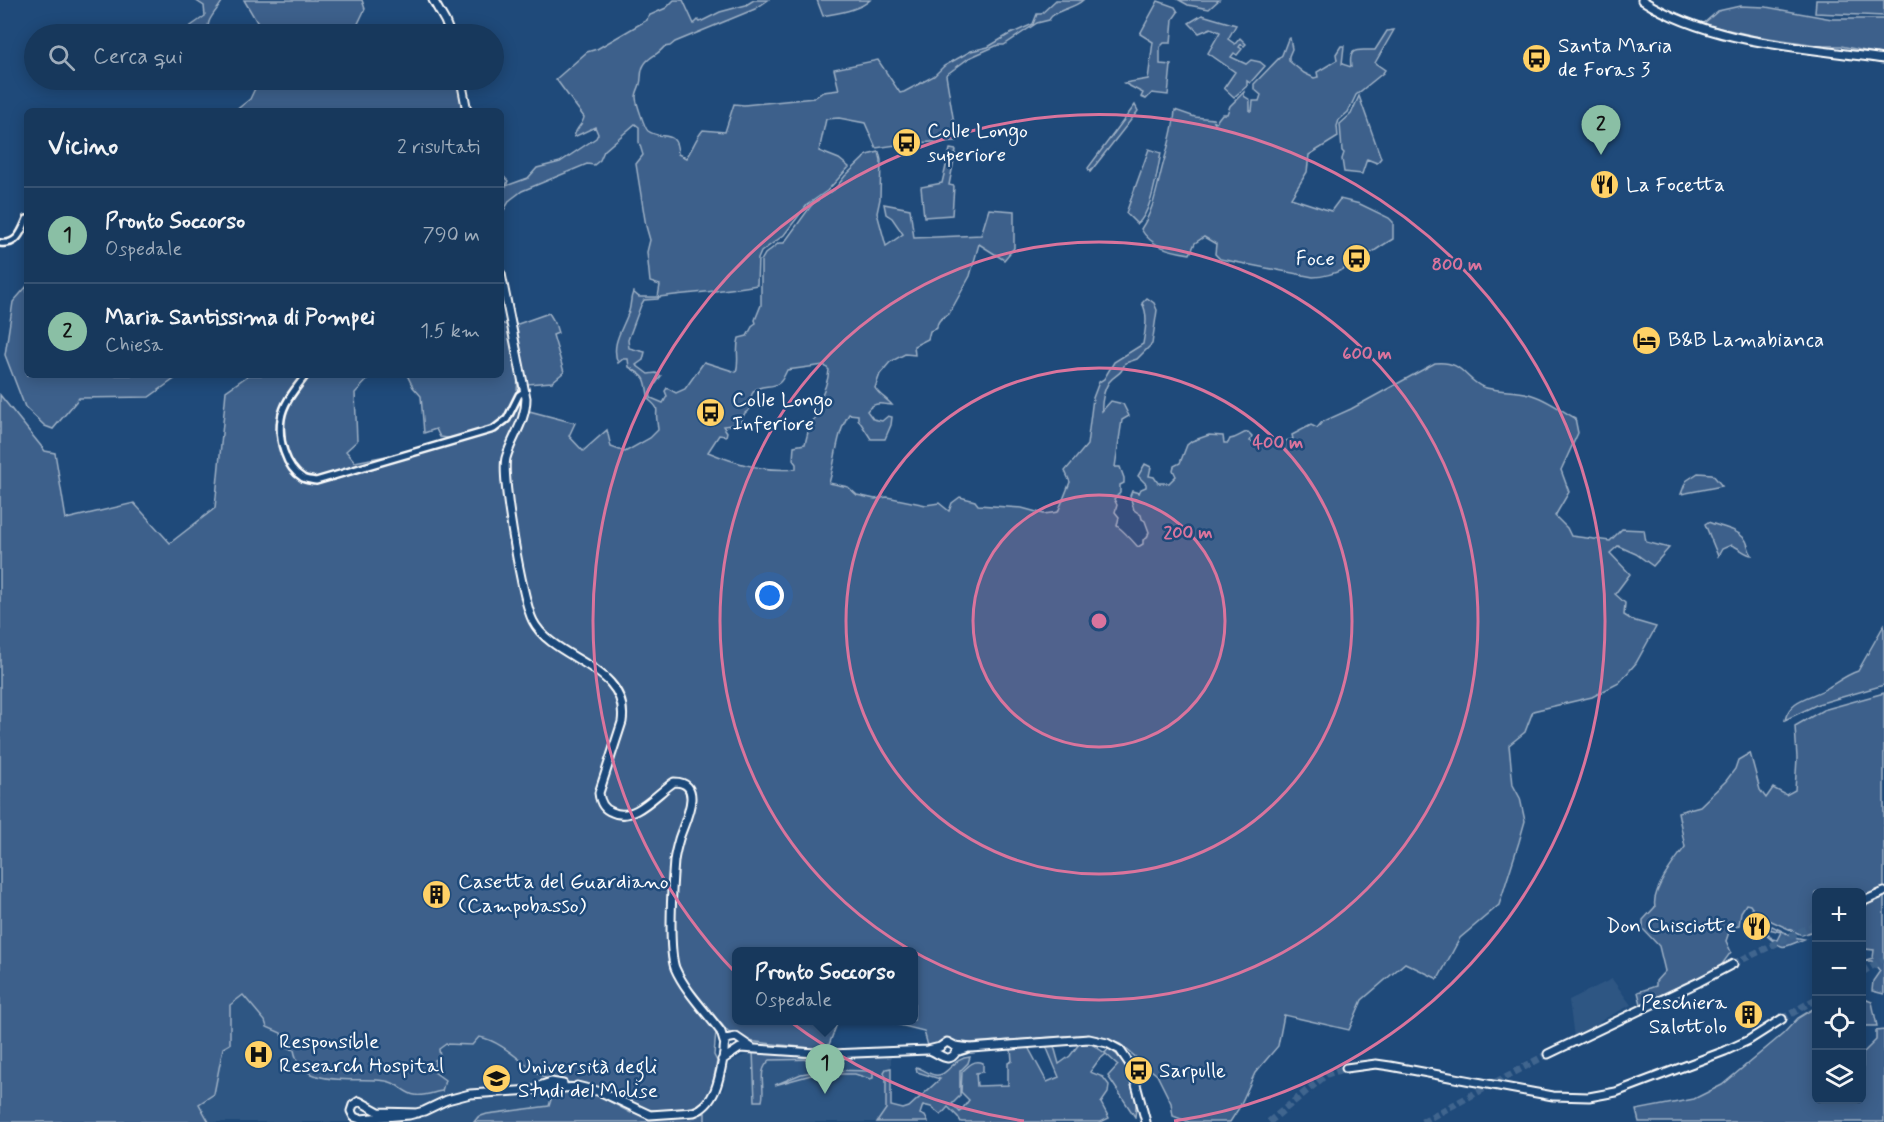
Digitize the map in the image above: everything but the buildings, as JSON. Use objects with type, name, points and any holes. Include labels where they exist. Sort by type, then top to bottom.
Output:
[{"type":"main road","points":[[434,0],[446,24]]},
{"type":"main road","points":[[1642,0],[1692,25],[1726,35],[1884,59]]},
{"type":"main road","points":[[463,90],[466,108]]},
{"type":"main road","points":[[418,1113],[379,1112],[365,1103],[355,1102],[351,1111],[356,1118],[402,1116],[418,1113],[459,1096],[550,1086],[579,1087],[601,1092],[646,1114],[694,1112],[701,1110],[711,1100],[717,1086],[724,1045],[721,1032],[681,980],[673,960],[674,859],[691,801],[690,791],[684,784],[674,782],[635,811],[625,814],[613,813],[604,807],[599,793],[600,784],[620,729],[622,717],[618,694],[610,682],[538,629],[530,615],[515,544],[505,475],[506,458],[525,412],[525,391],[504,289]]},
{"type":"main road","points":[[1866,900],[1884,892]]},
{"type":"main road","points":[[1548,1054],[1733,964]]},
{"type":"main road","points":[[1346,1068],[1376,1064],[1553,1096],[1589,1097],[1616,1092],[1725,1051],[1749,1040],[1782,1019]]},
{"type":"main road","points":[[721,1032],[752,1048]]},
{"type":"main road","points":[[724,1045],[735,1038]]},
{"type":"main road","points":[[735,1038],[740,1048]]},
{"type":"main road","points":[[722,1060],[740,1048],[831,1054],[940,1050],[947,1042],[955,1049],[1089,1040],[1107,1043],[1120,1050],[1131,1066],[1146,1122]]},
{"type":"main road","points":[[724,1045],[732,1053]]},
{"type":"main road","points":[[940,1050],[943,1057],[948,1059],[953,1057],[955,1049]]},
{"type":"main road","points":[[364,1118],[368,1109],[365,1103]]},
{"type":"street","points":[[0,243],[8,244],[18,239],[24,226]]},
{"type":"street","points":[[304,378],[286,403],[281,419],[283,450],[293,469],[304,480],[316,481],[494,429],[507,419],[519,395],[525,391]]},
{"type":"shaded area","points":[[195,0],[223,0],[208,24],[194,24],[205,16],[204,6]]},
{"type":"shaded area","points":[[244,0],[362,0],[365,9],[358,24],[258,24]]},
{"type":"shaded area","points":[[674,0],[683,0],[694,24],[698,20],[700,22],[754,0],[768,0],[755,9],[664,47],[643,67],[636,97],[645,126],[653,134],[672,138],[677,146],[678,154],[686,158],[703,130],[725,132],[734,104],[814,98],[823,92],[839,90],[834,69],[878,60],[900,93],[904,92],[934,76],[944,66],[971,51],[988,47],[1033,24],[1037,14],[1041,14],[1056,0],[1083,0],[1052,16],[1049,20],[1037,23],[1004,45],[998,45],[969,58],[946,75],[957,141],[910,143],[876,148],[865,123],[839,118],[826,119],[819,151],[839,159],[849,167],[827,191],[807,205],[784,235],[761,252],[758,259],[757,285],[659,297],[644,300],[641,305],[628,340],[629,348],[645,352],[643,360],[636,365],[648,374],[656,373],[661,376],[650,392],[651,398],[663,403],[667,396],[665,391],[667,388],[676,393],[685,389],[704,362],[736,372],[739,338],[747,336],[756,323],[761,305],[761,261],[765,254],[779,243],[784,243],[813,203],[834,190],[867,155],[879,152],[881,160],[880,199],[877,213],[886,246],[903,234],[892,218],[886,214],[884,204],[910,209],[914,238],[981,235],[989,209],[1014,211],[1014,248],[1004,260],[979,244],[970,276],[949,314],[939,321],[937,328],[930,331],[928,339],[914,346],[915,355],[905,354],[890,362],[880,374],[875,388],[892,405],[875,404],[867,411],[873,419],[882,421],[888,416],[892,417],[885,439],[871,439],[858,419],[858,415],[849,414],[839,439],[829,483],[848,487],[857,495],[875,499],[887,497],[926,505],[939,503],[949,511],[952,503],[960,497],[975,501],[978,505],[1022,508],[1044,514],[1058,512],[1070,482],[1065,471],[1087,445],[1093,398],[1099,382],[1104,379],[1114,362],[1143,344],[1146,318],[1142,303],[1147,298],[1154,303],[1157,310],[1152,344],[1137,359],[1125,363],[1120,372],[1109,382],[1102,400],[1102,411],[1111,401],[1123,404],[1129,416],[1122,420],[1115,467],[1120,467],[1124,483],[1120,485],[1120,493],[1114,499],[1117,505],[1115,512],[1119,517],[1117,526],[1138,547],[1143,544],[1149,532],[1141,515],[1134,510],[1130,496],[1132,491],[1139,493],[1146,487],[1138,476],[1145,464],[1151,467],[1149,476],[1154,477],[1158,483],[1169,483],[1176,476],[1174,466],[1180,463],[1187,445],[1192,441],[1209,435],[1223,436],[1224,443],[1228,443],[1230,439],[1248,432],[1252,436],[1250,441],[1263,445],[1282,439],[1285,441],[1293,439],[1292,435],[1311,425],[1317,428],[1322,422],[1351,409],[1435,363],[1452,364],[1483,387],[1535,396],[1575,418],[1578,433],[1561,470],[1569,492],[1555,516],[1567,528],[1571,536],[1610,541],[1622,529],[1644,530],[1646,542],[1669,548],[1653,566],[1636,554],[1618,546],[1610,553],[1630,574],[1615,594],[1625,603],[1624,615],[1632,620],[1656,627],[1636,663],[1619,683],[1592,697],[1533,711],[1525,732],[1509,745],[1513,785],[1520,798],[1525,821],[1499,905],[1460,938],[1438,979],[1405,963],[1362,1000],[1349,1030],[1284,1015],[1278,1046],[1255,1073],[1230,1122],[1189,1122],[1173,1116],[1171,1103],[1157,1075],[1120,1044],[1101,1037],[1082,1035],[928,1046],[924,1031],[900,1025],[918,1025],[918,947],[732,947],[732,1025],[836,1025],[827,1050],[747,1041],[728,1032],[692,988],[686,990],[716,1031],[714,1055],[717,1061],[713,1083],[706,1098],[701,1103],[684,1109],[663,1111],[648,1109],[589,1084],[549,1080],[498,1044],[479,1037],[472,1045],[446,1044],[439,1049],[440,1058],[435,1060],[434,1072],[445,1080],[442,1091],[418,1095],[408,1093],[394,1083],[386,1081],[319,1077],[307,1071],[299,1063],[294,1050],[284,1046],[281,1033],[267,1027],[265,1021],[243,995],[230,1005],[230,1044],[223,1048],[214,1094],[199,1104],[209,1122],[0,1122],[0,395],[45,451],[55,453],[66,519],[134,503],[170,543],[215,508],[226,391],[245,378],[369,378],[355,393],[357,441],[346,451],[355,462],[468,440],[507,425],[521,400],[523,400],[520,432],[529,411],[575,423],[569,436],[583,451],[607,430],[611,447],[625,452],[650,438],[658,430],[656,408],[649,400],[646,383],[643,377],[629,367],[628,359],[623,359],[618,363],[616,356],[616,343],[629,311],[633,292],[639,297],[658,297],[660,285],[650,282],[647,252],[650,240],[636,164],[643,155],[639,142],[639,127],[635,124],[604,151],[600,160],[594,165],[587,164],[522,191],[510,200],[504,210],[504,177],[508,181],[506,186],[528,178],[537,168],[560,162],[596,138],[598,134],[595,127],[574,137],[584,117],[556,79],[587,52],[597,49],[647,20],[648,16],[666,8]],"holes":[[[824,365],[829,370],[828,379],[817,404],[820,406],[817,416],[810,424],[805,444],[794,446],[793,460],[796,469],[751,466],[708,452],[719,435],[726,436],[727,432],[723,426],[739,424],[750,409],[751,396],[755,391],[758,388],[779,383],[787,370]]]},
{"type":"shaded area","points":[[817,0],[870,0],[854,9],[823,16]]},
{"type":"shaded area","points":[[1179,0],[1219,0],[1209,9],[1188,5]]},
{"type":"shaded area","points":[[1816,0],[1884,0],[1884,16],[1815,13]]},
{"type":"shaded area","points":[[1158,1],[1175,7],[1178,12],[1173,19],[1171,43],[1164,43],[1160,47],[1160,64],[1171,65],[1168,95],[1152,93],[1146,99],[1141,97],[1143,93],[1124,83],[1148,79],[1153,42],[1140,34]]},
{"type":"shaded area","points":[[1740,6],[1766,7],[1832,19],[1884,19],[1884,55],[1841,46],[1823,46],[1755,36],[1703,24],[1718,11]]},
{"type":"shaded area","points":[[1202,15],[1236,25],[1228,39],[1235,44],[1240,38],[1246,44],[1244,46],[1241,44],[1239,47],[1242,49],[1237,55],[1234,53],[1231,57],[1246,64],[1251,60],[1265,66],[1250,83],[1247,81],[1247,86],[1234,97],[1224,88],[1235,72],[1208,53],[1220,32],[1211,28],[1199,33],[1189,23]]},
{"type":"shaded area","points":[[1394,30],[1375,63],[1385,70],[1356,95],[1348,112],[1339,120],[1338,137],[1309,155],[1307,172],[1291,198],[1331,211],[1340,199],[1360,204],[1393,222],[1393,239],[1335,273],[1313,277],[1220,259],[1215,254],[1216,244],[1204,237],[1195,243],[1190,254],[1162,247],[1145,235],[1141,229],[1150,213],[1155,196],[1171,136],[1175,110],[1195,117],[1213,119],[1215,123],[1222,114],[1227,114],[1230,106],[1244,92],[1244,96],[1250,100],[1250,111],[1252,111],[1253,101],[1259,101],[1261,95],[1254,89],[1254,84],[1282,55],[1290,38],[1292,49],[1289,61],[1314,78],[1318,77],[1317,72],[1337,60],[1336,54],[1341,46],[1344,46],[1342,64],[1351,67],[1353,52],[1375,50],[1387,31]]},
{"type":"shaded area","points":[[254,90],[460,90],[463,108],[239,108],[250,99]]},
{"type":"shaded area","points":[[1359,96],[1381,158],[1377,163],[1367,159],[1362,174],[1344,172],[1340,124],[1351,114]]},
{"type":"shaded area","points":[[1135,105],[1138,111],[1090,172],[1088,168]]},
{"type":"shaded area","points":[[950,149],[956,150],[949,185],[954,186],[952,215],[924,217],[921,187],[942,183]]},
{"type":"shaded area","points":[[1149,149],[1161,153],[1147,211],[1137,224],[1126,213]]},
{"type":"shaded area","points":[[24,289],[24,378],[176,378],[149,397],[79,398],[53,429],[45,426],[25,407],[5,355],[13,302]]},
{"type":"shaded area","points":[[549,313],[558,333],[553,335],[564,372],[552,382],[527,384],[515,325]]},
{"type":"shaded area","points":[[504,324],[509,326],[517,367],[516,395],[513,407],[494,427],[448,438],[440,437],[436,429],[424,433],[421,396],[408,378],[504,378]]},
{"type":"shaded area","points":[[1698,473],[1712,474],[1722,486],[1681,494],[1686,481]]},
{"type":"shaded area","points":[[1708,522],[1740,535],[1746,540],[1752,555],[1731,545],[1722,549],[1718,556],[1705,524]]},
{"type":"shaded area","points":[[1884,625],[1884,685],[1818,704],[1785,720],[1788,712],[1797,702],[1823,691],[1858,671]]},
{"type":"shaded area","points":[[1884,693],[1884,888],[1866,897],[1866,888],[1812,888],[1812,931],[1802,935],[1756,914],[1750,905],[1746,904],[1741,912],[1739,925],[1729,932],[1726,941],[1731,952],[1720,967],[1641,1004],[1638,992],[1656,986],[1656,981],[1665,971],[1659,946],[1643,929],[1643,920],[1655,907],[1660,884],[1685,847],[1678,812],[1700,806],[1726,781],[1735,769],[1738,760],[1750,753],[1760,790],[1766,798],[1773,788],[1786,795],[1795,790],[1797,758],[1795,726],[1823,710]]},
{"type":"shaded area","points":[[1884,897],[1884,994],[1872,991],[1873,981],[1880,971],[1872,961],[1866,961],[1873,958],[1874,950],[1866,949],[1866,905]]},
{"type":"shaded area","points":[[1772,926],[1794,937],[1804,939],[1781,946],[1767,936],[1768,933],[1772,939],[1777,940],[1781,932],[1769,929]]},
{"type":"shaded area","points":[[1612,979],[1631,1005],[1600,1021],[1601,1025],[1574,1038],[1569,1000]]},
{"type":"shaded area","name":"Responsible Research Hospital","points":[[243,995],[265,1021],[267,1027],[281,1034],[281,1040],[294,1050],[296,1059],[351,1081],[387,1080],[415,1095],[442,1091],[441,1076],[433,1073],[439,1049],[446,1044],[472,1045],[479,1037],[498,1044],[551,1081],[554,1090],[549,1106],[487,1114],[478,1117],[474,1122],[209,1122],[198,1104],[214,1094],[223,1048],[230,1043],[230,1004]]},
{"type":"shaded area","points":[[1866,1000],[1872,1002],[1877,1026],[1866,1026]]},
{"type":"shaded area","points":[[1812,1009],[1812,1104],[1866,1104],[1866,1050],[1876,1040],[1876,1031],[1884,1030],[1884,1122],[1639,1122],[1636,1110],[1694,1099],[1722,1085],[1783,1034],[1798,1018]]},
{"type":"shaded area","points":[[1090,1043],[1105,1053],[1109,1048],[1127,1070],[1134,1088],[1135,1117],[1108,1076],[1118,1065],[1106,1054],[1090,1072],[1103,1077],[1109,1085],[1108,1093],[1101,1103],[1109,1118],[1101,1122],[961,1122],[948,1107],[941,1115],[931,1107],[923,1105],[920,1114],[925,1116],[928,1122],[877,1122],[886,1109],[884,1072],[886,1069],[891,1068],[891,1106],[903,1109],[909,1107],[940,1079],[917,1072],[916,1067],[939,1075],[964,1058],[970,1057],[968,1063],[960,1071],[960,1096],[952,1104],[960,1112],[969,1100],[961,1092],[962,1072],[971,1064],[983,1063],[983,1072],[976,1073],[977,1086],[1008,1085],[1008,1063],[1012,1061],[1011,1049],[1028,1047],[1047,1082],[1059,1077],[1046,1046],[1054,1046],[1059,1064],[1070,1056],[1079,1044]]},
{"type":"shaded area","points":[[753,1051],[821,1059],[891,1057],[891,1068],[886,1069],[886,1109],[877,1122],[705,1122],[705,1113],[717,1093],[723,1090],[724,1085],[721,1082],[726,1067],[734,1060]]},
{"type":"shaded area","points":[[753,1051],[821,1059],[770,1060],[762,1074],[762,1101],[755,1101]]},
{"type":"shaded area","points":[[824,1070],[873,1071],[873,1078],[855,1074],[822,1074],[775,1085],[801,1074]]},
{"type":"shaded area","points":[[576,1089],[598,1095],[631,1113],[633,1111],[651,1117],[669,1118],[705,1113],[705,1122],[474,1122],[478,1117],[487,1114],[549,1106],[554,1090]]},
{"type":"tunnel","points":[[1733,964],[1812,926]]},
{"type":"tunnel","points":[[1866,970],[1884,959]]},
{"type":"tunnel","points":[[1782,1019],[1812,1001]]},
{"type":"tunnel","points":[[1422,1122],[1548,1054]]},
{"type":"tunnel","points":[[1269,1122],[1327,1074],[1346,1068]]},
{"type":"place","name":"Santa Maria de Foras 3","points":[[1537,58]]},
{"type":"place","name":"Colle Longo superiore","points":[[906,143]]},
{"type":"place","name":"Maria Santissima di Pompei","points":[[1601,155]]},
{"type":"place","name":"La Focetta","points":[[1605,185]]},
{"type":"place","name":"Foce","points":[[1356,259]]},
{"type":"place","name":"B&B Lamabianca","points":[[1647,340]]},
{"type":"place","name":"Colle Longo Inferiore","points":[[711,412]]},
{"type":"place","name":"Casetta del Guardiano (Campobasso)","points":[[437,894]]},
{"type":"place","name":"Don Chisciotte","points":[[1757,926]]},
{"type":"place","name":"Peschiera Salottolo","points":[[1748,1015]]},
{"type":"place","name":"Responsible Research Hospital","points":[[258,1054]]},
{"type":"place","name":"Sarpulle","points":[[1138,1071]]},
{"type":"place","name":"Università degli Studi del Molise","points":[[497,1079]]},
{"type":"place","name":"Pronto Soccorso","points":[[825,1094]]}]
